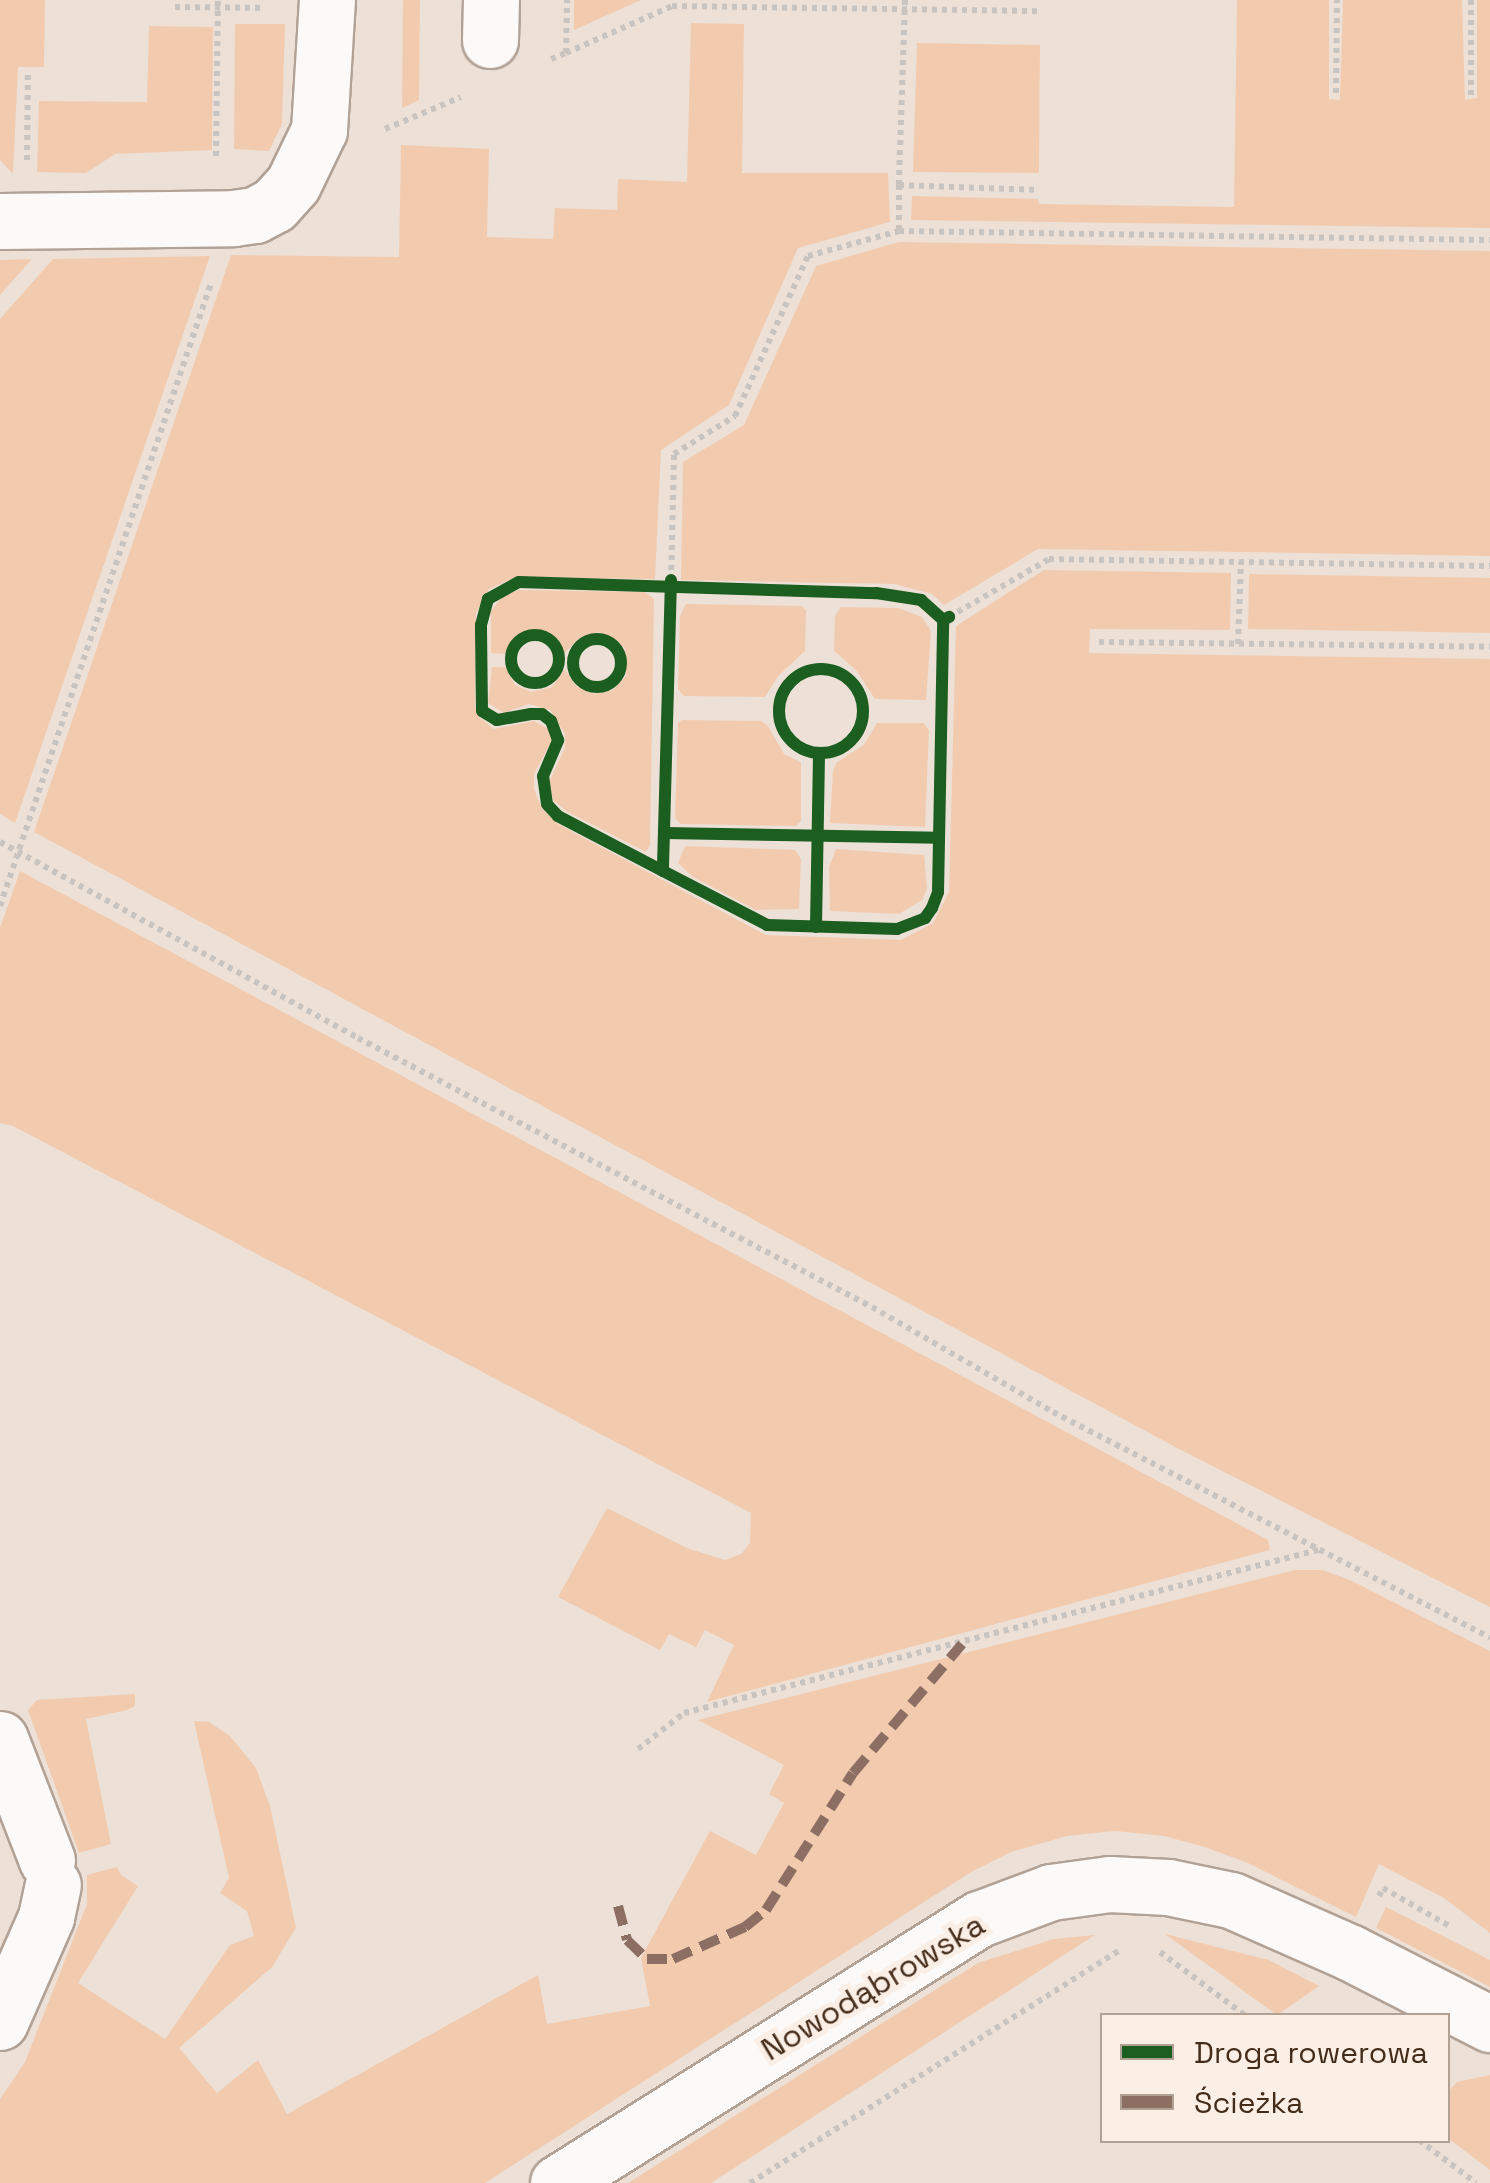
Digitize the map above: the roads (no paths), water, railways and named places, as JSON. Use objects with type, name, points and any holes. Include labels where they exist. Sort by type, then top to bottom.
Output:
[{"type":"street","points":[[0,221],[233,218],[255,215],[274,205],[308,156],[319,130],[325,85],[327,5]]},
{"type":"street","points":[[0,1740],[50,1872],[46,1917],[0,2022]]},
{"type":"street","name":"Nowodąbrowska","points":[[558,2183],[980,1919],[1051,1892],[1109,1884],[1168,1887],[1231,1900],[1466,2019]]}]
